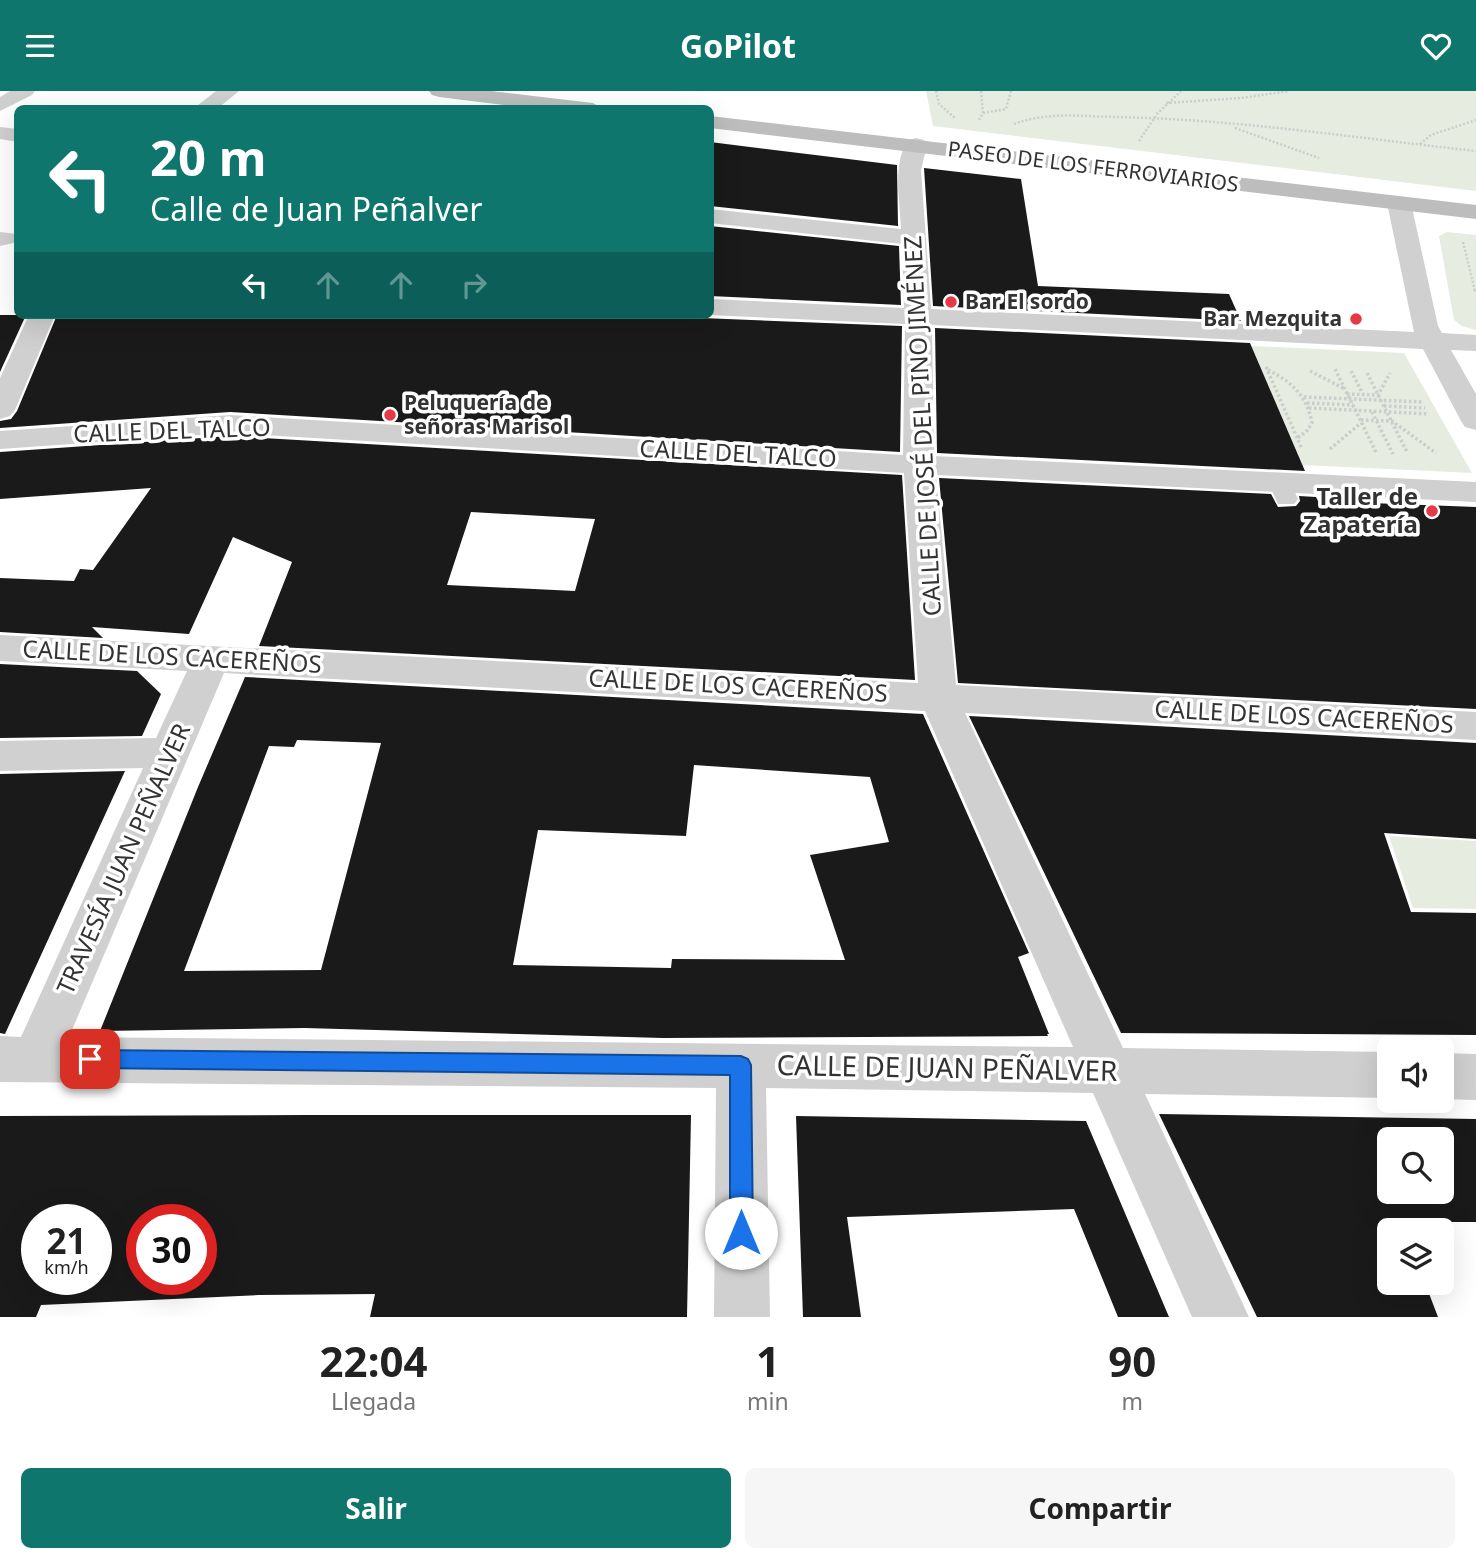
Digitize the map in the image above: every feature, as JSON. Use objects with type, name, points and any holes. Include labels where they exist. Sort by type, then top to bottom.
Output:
[{"type":"main road","points":[[439,91],[559,105]]},
{"type":"main road","name":"PASEO DE LOS FERROVIARIOS","points":[[714,122],[1476,212]]},
{"type":"street","points":[[0,105],[25,91]]},
{"type":"street","points":[[210,105],[229,91]]},
{"type":"street","name":"CALLE DE JOSÉ DEL PINO JIMÉNEZ","points":[[916,145],[910,170],[918,316],[919,464],[938,697],[1221,1317]]},
{"type":"street","points":[[1399,203],[1424,326],[1476,421]]},
{"type":"street","points":[[714,216],[914,238]]},
{"type":"street","points":[[714,307],[1476,343]]},
{"type":"street","points":[[0,410],[40,319]]},
{"type":"street","name":"CALLE DEL TALCO","points":[[0,440],[230,424],[919,464],[1283,491],[1476,492]]},
{"type":"street","name":"CALLE DE LOS CACEREÑOS","points":[[0,647],[1476,726]]},
{"type":"street","name":"TRAVESÍA JUAN PEÑALVER","points":[[18,1059],[170,753],[211,659]]},
{"type":"street","points":[[0,756],[170,753]]},
{"type":"street","name":"CALLE DE JUAN PEÑALVER","points":[[18,1059],[741,1065],[1377,1076]]},
{"type":"street","points":[[741,1065],[742,1317]]},
{"type":"street","points":[[1454,1076],[1476,1077]]},
{"type":"path","points":[[936,91],[939,104],[960,121]]},
{"type":"path","points":[[981,91],[983,113],[1006,109],[1011,91]]},
{"type":"path","points":[[1124,170],[1154,117],[1181,91]]},
{"type":"path","points":[[1166,103],[1241,98],[1289,91]]},
{"type":"path","points":[[1012,124],[1022,119],[1042,117],[1154,117],[1476,151]]},
{"type":"path","points":[[1420,144],[1431,135],[1476,120]]},
{"type":"path","points":[[1228,125],[1329,162]]},
{"type":"path","points":[[1461,235],[1476,293]]},
{"type":"path","points":[[1264,362],[1305,456]]},
{"type":"path","points":[[1335,368],[1379,459]]},
{"type":"path","points":[[1267,370],[1295,385],[1307,403],[1311,423],[1306,432],[1297,438]]},
{"type":"path","points":[[1351,370],[1366,400]]},
{"type":"path","points":[[1366,370],[1412,461]]},
{"type":"path","points":[[1347,394],[1378,395]]},
{"type":"path","points":[[1304,397],[1427,403]]},
{"type":"path","points":[[1307,403],[1353,405]]},
{"type":"path","points":[[1384,406],[1429,408]]},
{"type":"path","points":[[1309,408],[1433,414]]},
{"type":"path","points":[[1371,411],[1396,460]]},
{"type":"path","points":[[1322,456],[1360,421],[1392,421],[1446,461]]},
{"type":"shaded area","points":[[926,91],[1476,91],[1476,191],[933,126]]},
{"type":"shaded area","points":[[1447,232],[1476,235],[1476,330],[1462,326],[1454,320],[1439,236]]},
{"type":"shaded area","points":[[1251,346],[1404,353],[1472,473],[1303,465]]},
{"type":"shaded area","points":[[1389,836],[1476,841],[1476,909],[1413,908]]},
{"type":"building","points":[[714,142],[897,165],[898,226],[714,206]]},
{"type":"building","points":[[924,168],[1021,179],[1038,286],[1229,294],[1241,321],[933,306]]},
{"type":"building","points":[[714,226],[899,246],[901,305],[714,296]]},
{"type":"building","points":[[0,315],[14,315],[14,319],[24,319],[0,372]]},
{"type":"building","points":[[55,319],[714,319],[902,326],[900,452],[230,412],[0,428],[0,421],[11,419],[17,411]]},
{"type":"building","points":[[935,328],[1250,343],[1305,471],[937,453]]},
{"type":"building","points":[[230,436],[902,475],[915,680],[259,646],[292,562],[233,537],[189,634],[92,627],[103,638],[0,632],[0,578],[74,581],[80,569],[93,570],[151,488],[0,499],[0,452]],"holes":[[[471,512],[595,519],[575,591],[447,585]]]},
{"type":"building","points":[[939,478],[1271,494],[1278,507],[1296,506],[1300,501],[1299,496],[1316,497],[1318,501],[1476,507],[1476,709],[958,683]]},
{"type":"building","points":[[0,664],[137,671],[161,694],[142,736],[0,738]]},
{"type":"building","points":[[245,677],[923,714],[1029,953],[1018,957],[1049,1034],[663,1038],[305,1028],[100,1031]],"holes":[[[297,740],[381,743],[321,970],[184,971],[269,746],[294,747]],[[694,765],[870,777],[889,842],[810,855],[845,960],[672,959],[671,968],[513,965],[538,830],[686,836]]]},
{"type":"building","points":[[969,716],[1476,743],[1476,839],[1384,833],[1411,912],[1476,913],[1476,1035],[1121,1033]]},
{"type":"building","points":[[125,771],[5,1034],[0,1033],[0,774]]},
{"type":"building","points":[[1159,1114],[1476,1119],[1476,1222],[1454,1222],[1454,1218],[1377,1218],[1377,1295],[1430,1295],[1438,1317],[1257,1317]]},
{"type":"building","points":[[691,1115],[687,1317],[370,1317],[375,1294],[259,1295],[41,1305],[36,1317],[0,1317],[0,1116]]},
{"type":"building","points":[[796,1116],[1086,1121],[1169,1317],[1118,1317],[1074,1209],[847,1217],[861,1317],[803,1317]]},
{"type":"place","name":"Bar El sordo","points":[[951,302]]},
{"type":"place","name":"Bar Mezquita","points":[[1356,319]]},
{"type":"place","name":"Peluquería de señoras Marisol","points":[[390,415]]},
{"type":"place","name":"Taller de Zapatería","points":[[1432,511]]},
{"type":"route","points":[[90,1059],[741,1065],[741,1233]]}]
